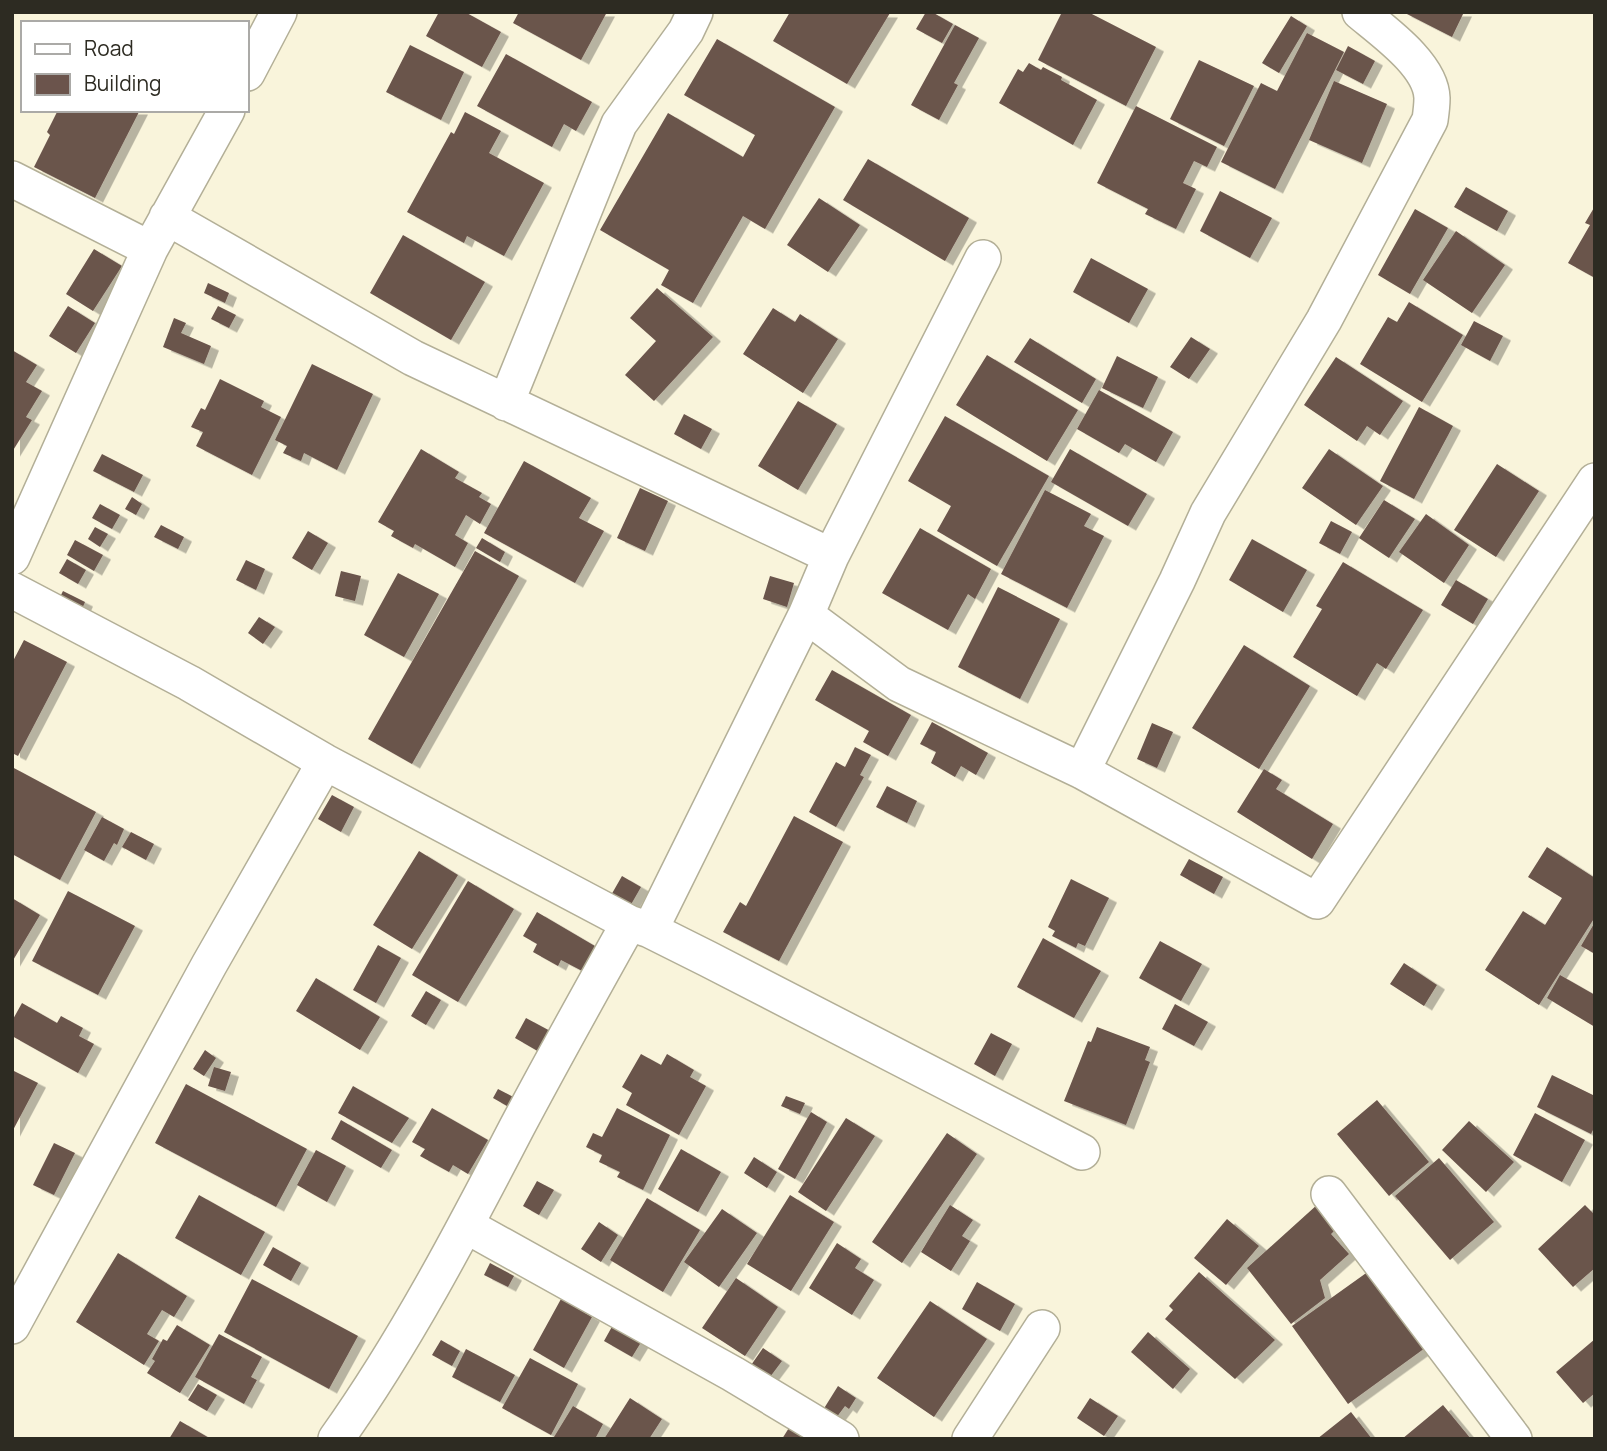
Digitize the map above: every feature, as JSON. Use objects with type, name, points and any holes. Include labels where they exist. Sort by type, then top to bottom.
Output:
[{"type":"street","points":[[248,71],[279,12]]},
{"type":"street","points":[[506,403],[619,124],[686,32],[695,12]]},
{"type":"street","points":[[1082,771],[1208,513],[1324,320],[1430,120],[1432,96],[1423,72],[1394,41],[1360,12]]},
{"type":"street","points":[[12,557],[26,493],[150,249],[226,112]]},
{"type":"street","points":[[12,179],[150,249]]},
{"type":"street","points":[[167,217],[414,358],[831,556]]},
{"type":"street","points":[[337,1439],[367,1396],[467,1226],[517,1126],[640,926],[806,615],[831,556],[982,258]]},
{"type":"street","points":[[806,615],[899,684],[1082,771],[1317,901],[1595,481]]},
{"type":"street","points":[[12,590],[189,683],[325,762],[1082,1152]]},
{"type":"street","points":[[12,1326],[209,965],[325,762]]},
{"type":"street","points":[[1329,1194],[1514,1439]]},
{"type":"street","points":[[467,1226],[733,1374],[841,1439]]},
{"type":"street","points":[[970,1439],[1042,1328]]},
{"type":"building","points":[[439,12],[465,12],[501,32],[482,67],[426,36]]},
{"type":"building","points":[[519,12],[607,12],[581,60],[513,23]]},
{"type":"building","points":[[790,12],[890,13],[847,84],[773,41]]},
{"type":"building","points":[[926,12],[932,12],[953,24],[942,43],[916,29]]},
{"type":"building","points":[[1062,12],[1088,12],[1156,47],[1126,106],[1038,60]]},
{"type":"building","points":[[1403,12],[1464,12],[1452,37]]},
{"type":"building","points":[[1291,16],[1307,26],[1279,73],[1262,63]]},
{"type":"building","points":[[955,25],[979,38],[954,83],[958,85],[939,120],[911,105]]},
{"type":"building","points":[[1307,33],[1344,52],[1275,189],[1221,162],[1261,83],[1277,91]]},
{"type":"building","points":[[717,39],[835,107],[765,229],[743,216],[693,303],[661,285],[669,270],[600,230],[668,113],[743,157],[755,135],[684,95]]},
{"type":"building","points":[[410,45],[464,72],[441,120],[386,92]]},
{"type":"building","points":[[1348,46],[1375,61],[1363,84],[1336,70]]},
{"type":"building","points":[[506,54],[592,102],[576,131],[564,124],[552,147],[477,106]]},
{"type":"building","points":[[1199,60],[1254,86],[1224,146],[1170,119]]},
{"type":"building","points":[[1029,63],[1062,77],[1061,80],[1097,100],[1073,145],[999,103],[1018,69],[1023,72]]},
{"type":"building","points":[[1334,81],[1387,104],[1362,163],[1309,140]]},
{"type":"building","points":[[1136,106],[1217,147],[1207,167],[1194,161],[1183,183],[1196,189],[1176,229],[1145,214],[1148,209],[1097,183]]},
{"type":"building","points":[[57,112],[139,112],[95,198],[34,167],[50,135],[47,132]]},
{"type":"building","points":[[465,112],[501,131],[489,153],[544,183],[504,256],[467,236],[464,243],[407,212]]},
{"type":"building","points":[[868,159],[969,218],[945,261],[843,200]]},
{"type":"building","points":[[1466,187],[1508,211],[1497,231],[1454,207]]},
{"type":"building","points":[[1220,191],[1272,218],[1250,258],[1200,231]]},
{"type":"building","points":[[819,198],[860,225],[828,272],[787,245]]},
{"type":"building","points":[[1595,206],[1595,278],[1568,263],[1590,225],[1585,223]]},
{"type":"building","points":[[1415,209],[1448,228],[1410,294],[1378,275]]},
{"type":"building","points":[[1456,231],[1505,265],[1472,313],[1423,280]]},
{"type":"building","points":[[403,235],[485,282],[451,340],[370,293]]},
{"type":"building","points":[[94,249],[122,266],[93,311],[66,294]]},
{"type":"building","points":[[1091,258],[1148,289],[1129,323],[1073,292]]},
{"type":"building","points":[[208,283],[229,293],[225,303],[204,293]]},
{"type":"building","points":[[657,288],[713,337],[654,401],[625,375],[656,341],[630,318]]},
{"type":"building","points":[[1409,302],[1463,335],[1422,402],[1360,364],[1388,317],[1397,322]]},
{"type":"building","points":[[68,306],[95,323],[76,353],[49,336]]},
{"type":"building","points":[[218,306],[236,315],[229,328],[211,319]]},
{"type":"building","points":[[773,308],[795,322],[800,314],[838,339],[803,393],[743,354]]},
{"type":"building","points":[[174,318],[186,323],[181,333],[211,346],[204,364],[163,347]]},
{"type":"building","points":[[1474,321],[1503,336],[1490,361],[1461,345]]},
{"type":"building","points":[[1191,337],[1210,349],[1189,379],[1170,367]]},
{"type":"building","points":[[1030,338],[1096,379],[1082,403],[1014,362]]},
{"type":"building","points":[[12,350],[37,365],[26,382],[42,391],[26,417],[32,420],[12,452]]},
{"type":"building","points":[[987,355],[1078,410],[1047,461],[956,405]]},
{"type":"building","points":[[1117,356],[1158,377],[1143,408],[1102,388]]},
{"type":"building","points":[[1336,357],[1403,401],[1380,435],[1367,426],[1357,441],[1304,405]]},
{"type":"building","points":[[312,364],[373,394],[337,470],[304,453],[301,461],[283,453],[287,446],[275,440]]},
{"type":"building","points":[[220,379],[264,401],[261,407],[281,417],[252,475],[196,446],[203,432],[191,427],[201,408],[205,410]]},
{"type":"building","points":[[1099,390],[1173,432],[1156,462],[1125,444],[1119,453],[1077,429]]},
{"type":"building","points":[[798,401],[837,424],[798,490],[758,466]]},
{"type":"building","points":[[1419,407],[1453,426],[1414,499],[1380,481]]},
{"type":"building","points":[[684,414],[712,429],[701,449],[674,434]]},
{"type":"building","points":[[945,416],[1049,476],[997,566],[937,531],[951,506],[908,481]]},
{"type":"building","points":[[421,449],[459,472],[455,478],[482,493],[479,497],[491,504],[480,524],[466,515],[455,535],[468,543],[455,567],[415,544],[413,548],[391,536],[394,531],[378,522]]},
{"type":"building","points":[[1070,449],[1147,494],[1128,526],[1051,482]]},
{"type":"building","points":[[1329,449],[1383,486],[1356,525],[1302,488]]},
{"type":"building","points":[[102,454],[143,475],[134,492],[93,471]]},
{"type":"building","points":[[524,461],[591,498],[579,518],[604,531],[575,583],[484,533]]},
{"type":"building","points":[[1497,464],[1539,491],[1496,557],[1454,530]]},
{"type":"building","points":[[640,488],[668,501],[645,551],[617,538]]},
{"type":"building","points":[[1045,490],[1091,514],[1084,526],[1104,536],[1067,608],[1001,574]]},
{"type":"building","points":[[132,497],[142,504],[136,515],[125,509]]},
{"type":"building","points":[[1384,500],[1415,519],[1389,558],[1359,538]]},
{"type":"building","points":[[100,504],[120,515],[112,529],[92,518]]},
{"type":"building","points":[[1426,514],[1469,545],[1444,583],[1399,552]]},
{"type":"building","points":[[1331,521],[1352,532],[1340,554],[1319,543]]},
{"type":"building","points":[[161,525],[184,537],[178,549],[154,537]]},
{"type":"building","points":[[95,527],[108,534],[100,547],[88,539]]},
{"type":"building","points":[[920,528],[991,569],[975,599],[968,594],[948,630],[882,593]]},
{"type":"building","points":[[308,531],[328,543],[312,570],[292,558]]},
{"type":"building","points":[[482,538],[505,552],[500,562],[476,548]]},
{"type":"building","points":[[1252,539],[1307,570],[1283,612],[1229,580]]},
{"type":"building","points":[[75,540],[103,555],[94,571],[67,555]]},
{"type":"building","points":[[475,551],[519,576],[412,764],[368,739]]},
{"type":"building","points":[[67,559],[86,570],[78,584],[59,573]]},
{"type":"building","points":[[246,560],[265,569],[256,590],[236,580]]},
{"type":"building","points":[[1343,562],[1423,610],[1386,669],[1377,663],[1357,696],[1293,657],[1322,609],[1316,606]]},
{"type":"building","points":[[341,571],[361,576],[355,601],[335,596]]},
{"type":"building","points":[[398,573],[439,594],[404,657],[364,635]]},
{"type":"building","points":[[770,576],[794,583],[787,607],[763,599]]},
{"type":"building","points":[[1456,580],[1488,599],[1473,624],[1441,605]]},
{"type":"building","points":[[998,587],[1060,619],[1020,699],[958,667]]},
{"type":"building","points":[[63,591],[85,602],[81,611],[59,599]]},
{"type":"building","points":[[259,617],[275,627],[263,644],[248,633]]},
{"type":"building","points":[[24,640],[67,662],[18,756],[12,753],[12,663]]},
{"type":"building","points":[[1244,645],[1310,686],[1259,769],[1192,728]]},
{"type":"building","points":[[832,670],[911,715],[888,756],[863,742],[869,731],[815,700]]},
{"type":"building","points":[[932,722],[988,753],[976,775],[961,766],[955,777],[931,763],[936,752],[920,744]]},
{"type":"building","points":[[1152,723],[1173,732],[1157,768],[1137,759]]},
{"type":"building","points":[[855,747],[871,755],[860,775],[864,777],[836,827],[809,812],[836,762],[845,767]]},
{"type":"building","points":[[12,767],[96,812],[60,880],[12,854]]},
{"type":"building","points":[[1264,769],[1282,780],[1276,789],[1333,824],[1312,859],[1237,812]]},
{"type":"building","points":[[887,786],[917,801],[907,823],[876,807]]},
{"type":"building","points":[[332,795],[354,807],[341,832],[318,819]]},
{"type":"building","points":[[794,816],[843,842],[779,961],[723,932],[740,902],[746,906]]},
{"type":"building","points":[[102,817],[124,829],[117,845],[114,843],[104,861],[84,850]]},
{"type":"building","points":[[131,832],[154,844],[146,860],[122,847]]},
{"type":"building","points":[[1547,847],[1595,878],[1595,917],[1539,1005],[1485,970],[1523,911],[1545,925],[1562,898],[1528,877]]},
{"type":"building","points":[[419,851],[458,875],[412,949],[373,925]]},
{"type":"building","points":[[1189,859],[1223,877],[1214,894],[1180,875]]},
{"type":"building","points":[[622,876],[641,887],[629,908],[610,897]]},
{"type":"building","points":[[1071,879],[1109,898],[1085,946],[1078,943],[1076,948],[1052,936],[1055,931],[1048,927]]},
{"type":"building","points":[[468,881],[514,909],[458,1002],[412,975]]},
{"type":"building","points":[[68,891],[135,926],[98,995],[32,961]]},
{"type":"building","points":[[12,898],[40,915],[12,962]]},
{"type":"building","points":[[537,912],[600,949],[586,973],[561,960],[558,966],[533,952],[537,944],[523,936]]},
{"type":"building","points":[[1595,922],[1595,954],[1581,946]]},
{"type":"building","points":[[1043,938],[1101,971],[1074,1018],[1017,987]]},
{"type":"building","points":[[1160,941],[1202,964],[1181,1001],[1139,978]]},
{"type":"building","points":[[378,945],[401,958],[376,1003],[353,990]]},
{"type":"building","points":[[1404,963],[1437,985],[1424,1006],[1390,984]]},
{"type":"building","points":[[1560,975],[1595,995],[1595,1027],[1547,998]]},
{"type":"building","points":[[316,978],[380,1017],[360,1050],[296,1011]]},
{"type":"building","points":[[426,991],[441,1000],[426,1025],[411,1016]]},
{"type":"building","points":[[22,1003],[57,1023],[61,1016],[83,1028],[79,1036],[94,1044],[78,1073],[12,1036],[12,1021]]},
{"type":"building","points":[[1175,1004],[1208,1022],[1194,1046],[1162,1029]]},
{"type":"building","points":[[526,1018],[552,1032],[541,1053],[515,1038]]},
{"type":"building","points":[[1097,1027],[1150,1047],[1145,1060],[1150,1062],[1126,1125],[1064,1101],[1088,1041],[1091,1042]]},
{"type":"building","points":[[991,1033],[1012,1044],[995,1076],[974,1064]]},
{"type":"building","points":[[205,1050],[216,1058],[204,1076],[193,1069]]},
{"type":"building","points":[[641,1054],[661,1065],[667,1054],[694,1070],[690,1077],[706,1086],[679,1135],[626,1105],[632,1093],[622,1087]]},
{"type":"building","points":[[214,1067],[231,1072],[225,1091],[208,1086]]},
{"type":"building","points":[[12,1070],[38,1083],[12,1132]]},
{"type":"building","points":[[1552,1075],[1595,1096],[1595,1126],[1591,1134],[1537,1107]]},
{"type":"building","points":[[186,1084],[307,1149],[276,1207],[155,1143]]},
{"type":"building","points":[[353,1086],[409,1118],[392,1143],[338,1113]]},
{"type":"building","points":[[498,1089],[519,1100],[514,1110],[493,1098]]},
{"type":"building","points":[[786,1096],[805,1103],[800,1114],[781,1106]]},
{"type":"building","points":[[1377,1100],[1429,1162],[1389,1196],[1337,1134]]},
{"type":"building","points":[[432,1108],[488,1140],[468,1174],[453,1165],[449,1172],[420,1156],[425,1149],[412,1142]]},
{"type":"building","points":[[617,1108],[670,1135],[643,1190],[617,1177],[620,1172],[599,1162],[602,1155],[586,1147],[593,1133],[602,1137]]},
{"type":"building","points":[[811,1112],[827,1122],[795,1179],[778,1169]]},
{"type":"building","points":[[1535,1113],[1585,1140],[1562,1182],[1513,1155]]},
{"type":"building","points":[[846,1118],[875,1136],[826,1211],[798,1192]]},
{"type":"building","points":[[341,1120],[392,1150],[381,1168],[331,1139]]},
{"type":"building","points":[[1469,1121],[1514,1162],[1486,1192],[1442,1150]]},
{"type":"building","points":[[947,1133],[977,1154],[902,1263],[872,1242]]},
{"type":"building","points":[[54,1143],[75,1153],[54,1195],[33,1185]]},
{"type":"building","points":[[681,1149],[721,1172],[698,1212],[658,1189]]},
{"type":"building","points":[[316,1150],[346,1166],[327,1202],[297,1185]]},
{"type":"building","points":[[754,1157],[777,1172],[767,1188],[744,1173]]},
{"type":"building","points":[[1439,1158],[1494,1222],[1450,1260],[1395,1196]]},
{"type":"building","points":[[537,1181],[554,1190],[539,1215],[523,1206]]},
{"type":"building","points":[[199,1195],[265,1232],[241,1275],[175,1238]]},
{"type":"building","points":[[790,1195],[834,1222],[791,1291],[747,1264]]},
{"type":"building","points":[[647,1198],[700,1230],[663,1292],[610,1260]]},
{"type":"building","points":[[1318,1204],[1338,1227],[1331,1234],[1349,1254],[1320,1280],[1325,1298],[1291,1324],[1247,1268]]},
{"type":"building","points":[[950,1205],[973,1220],[962,1236],[970,1241],[951,1271],[921,1252]]},
{"type":"building","points":[[1585,1205],[1595,1215],[1595,1268],[1573,1287],[1538,1249]]},
{"type":"building","points":[[722,1209],[757,1233],[719,1287],[684,1262]]},
{"type":"building","points":[[1227,1219],[1259,1246],[1226,1285],[1194,1258]]},
{"type":"building","points":[[599,1222],[618,1235],[601,1262],[581,1249]]},
{"type":"building","points":[[837,1243],[861,1259],[855,1268],[874,1280],[852,1315],[809,1288]]},
{"type":"building","points":[[273,1247],[301,1263],[291,1281],[263,1265]]},
{"type":"building","points":[[118,1253],[187,1296],[174,1317],[162,1310],[147,1334],[159,1341],[144,1365],[76,1322]]},
{"type":"building","points":[[490,1263],[514,1276],[508,1287],[484,1275]]},
{"type":"building","points":[[1369,1271],[1425,1348],[1348,1404],[1292,1326]]},
{"type":"building","points":[[1199,1272],[1275,1340],[1235,1379],[1165,1319],[1173,1310],[1169,1306]]},
{"type":"building","points":[[736,1278],[778,1307],[745,1356],[702,1328]]},
{"type":"building","points":[[252,1279],[358,1336],[329,1389],[224,1332]]},
{"type":"building","points":[[977,1282],[1015,1304],[1000,1331],[962,1309]]},
{"type":"building","points":[[561,1299],[592,1317],[564,1368],[533,1350]]},
{"type":"building","points":[[930,1301],[987,1339],[934,1417],[877,1378]]},
{"type":"building","points":[[614,1323],[643,1339],[632,1357],[604,1341]]},
{"type":"building","points":[[177,1325],[210,1345],[180,1393],[147,1373],[155,1361],[152,1359],[163,1339],[167,1341]]},
{"type":"building","points":[[1148,1332],[1190,1369],[1173,1389],[1131,1352]]},
{"type":"building","points":[[219,1334],[262,1357],[251,1377],[257,1380],[244,1404],[195,1377]]},
{"type":"building","points":[[1595,1339],[1595,1393],[1583,1403],[1556,1372]]},
{"type":"building","points":[[441,1340],[460,1351],[452,1366],[432,1355]]},
{"type":"building","points":[[763,1348],[782,1361],[767,1381],[749,1368]]},
{"type":"building","points":[[466,1349],[515,1375],[500,1402],[452,1377]]},
{"type":"building","points":[[530,1358],[578,1384],[551,1435],[502,1408]]},
{"type":"building","points":[[198,1384],[217,1395],[207,1411],[188,1400]]},
{"type":"building","points":[[838,1386],[856,1398],[849,1409],[845,1406],[836,1418],[823,1410]]},
{"type":"building","points":[[630,1398],[662,1419],[649,1439],[604,1439]]},
{"type":"building","points":[[1090,1398],[1118,1416],[1104,1436],[1077,1418]]},
{"type":"building","points":[[1443,1405],[1471,1439],[1402,1439]]},
{"type":"building","points":[[573,1406],[603,1424],[595,1439],[554,1437]]},
{"type":"building","points":[[1351,1412],[1372,1439],[1317,1439]]},
{"type":"building","points":[[180,1421],[211,1439],[169,1439]]},
{"type":"building","points":[[792,1423],[816,1439],[782,1439]]}]
